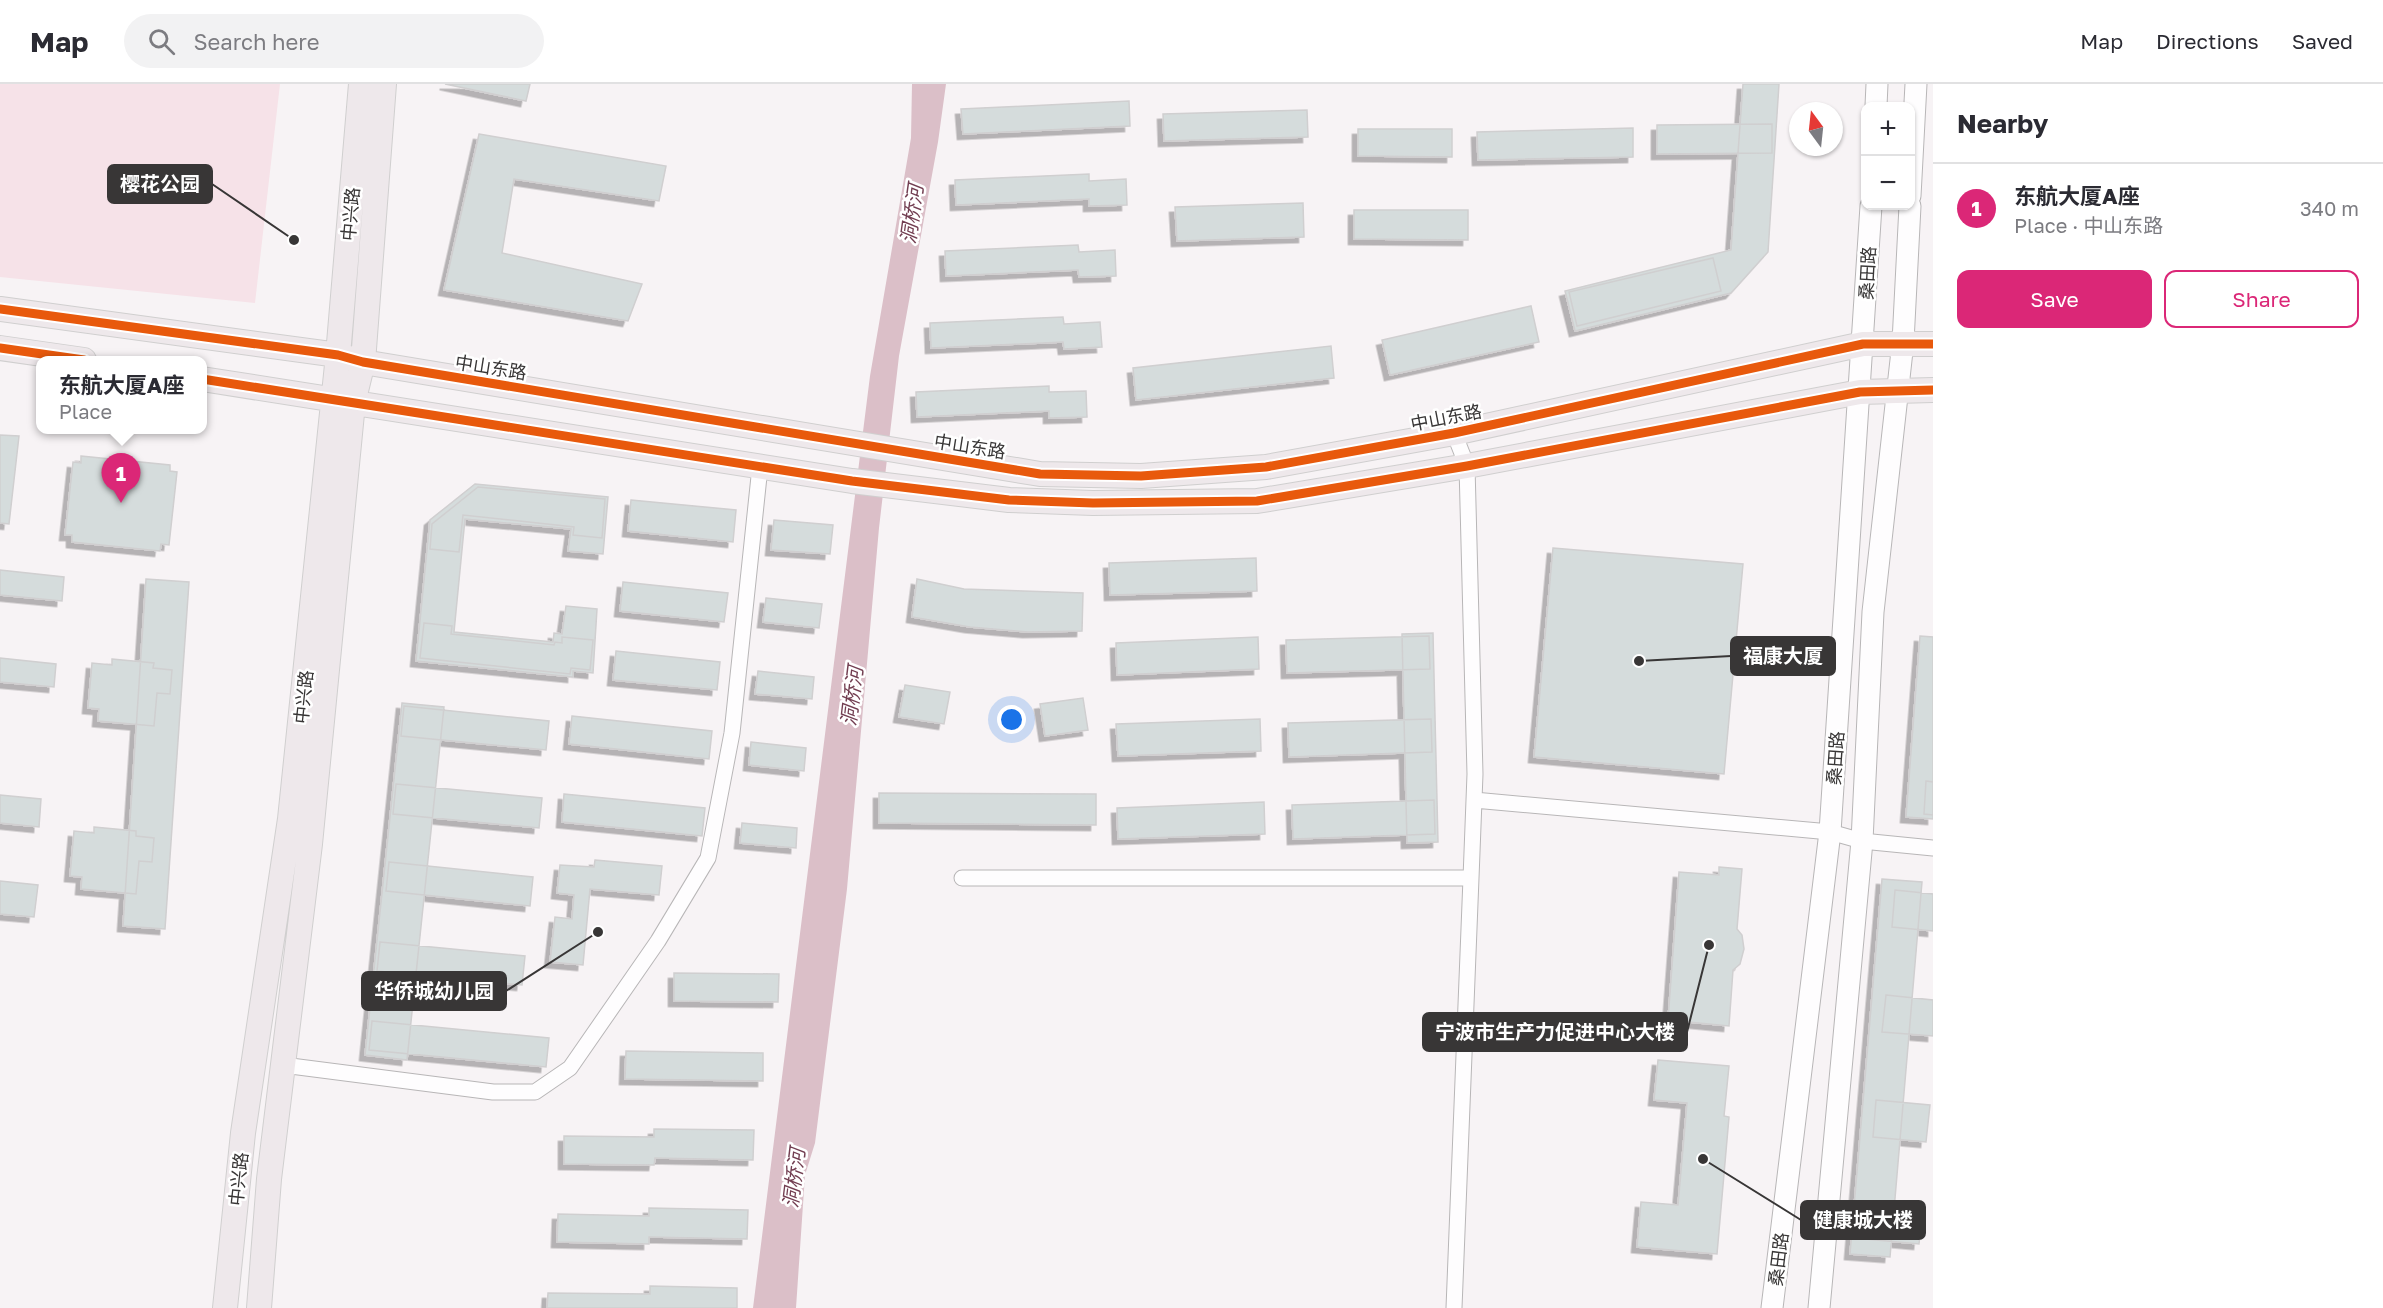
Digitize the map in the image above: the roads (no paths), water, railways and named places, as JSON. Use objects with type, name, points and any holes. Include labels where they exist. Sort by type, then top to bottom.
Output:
[{"type":"main road","name":"中兴路","points":[[260,1308],[269,1179],[310,844],[343,401],[338,355],[361,84]]},
{"type":"main road","name":"中兴路","points":[[225,1308],[243,1133],[290,819],[343,401],[363,362],[384,84]]},
{"type":"main road","points":[[1876,102],[1877,84]]},
{"type":"main road","points":[[1913,156],[1916,84]]},
{"type":"main road","name":"桑田路","points":[[1772,1308],[1830,832],[1871,210]]},
{"type":"main road","name":"桑田路","points":[[1819,1308],[1862,842],[1873,612],[1903,342],[1910,210]]},
{"type":"main road","name":"中山东路","points":[[0,309],[338,355],[363,362],[1040,474],[1141,476],[1266,467],[1454,433],[1863,344],[1903,342],[1933,344]]},
{"type":"main road","points":[[0,348],[56,356]]},
{"type":"main road","points":[[207,380],[852,481],[1009,500],[1093,503],[1257,501],[1467,466],[1860,392],[1933,390]]},
{"type":"street","points":[[1454,433],[1467,466],[1474,800],[1454,1308]]},
{"type":"street","points":[[283,1065],[504,1092],[535,1092],[570,1068],[658,942],[708,858],[732,733],[760,467]]},
{"type":"street","points":[[1474,800],[1830,832],[1862,842],[1933,848]]},
{"type":"street","points":[[962,878],[1471,878]]},
{"type":"water","name":"洞桥河","points":[[912,84],[946,84],[938,142],[899,356],[879,528],[847,889],[815,1143],[805,1175],[796,1308],[753,1308],[870,376],[911,138]]},
{"type":"place","name":"樱花公园","points":[[294,240]]},
{"type":"place","name":"东航大厦A座","points":[[121,503]]},
{"type":"place","name":"福康大厦","points":[[1639,661]]},
{"type":"place","name":"华侨城幼儿园","points":[[598,932]]},
{"type":"place","name":"宁波市生产力促进中心大楼","points":[[1709,945]]},
{"type":"place","name":"健康城大楼","points":[[1703,1159]]}]
